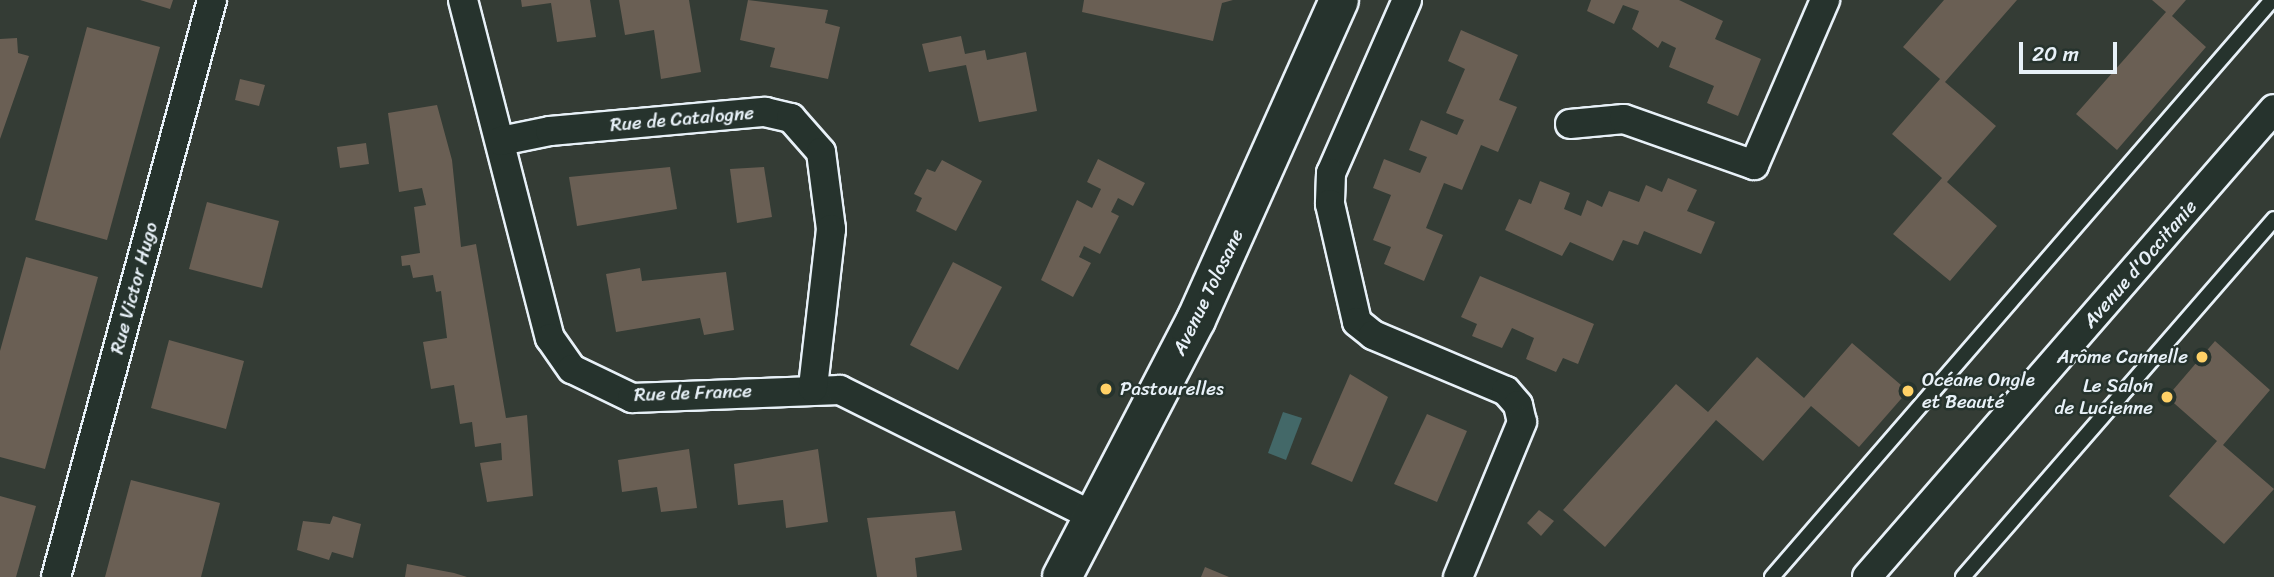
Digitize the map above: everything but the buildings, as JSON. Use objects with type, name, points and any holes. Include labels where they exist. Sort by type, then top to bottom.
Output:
[{"type":"main road","name":"Avenue Tolosane","points":[[1062,577],[1230,250],[1339,0]]},
{"type":"street","name":"Rue Victor Hugo","points":[[56,577],[212,0]]},
{"type":"street","name":"Rue de France","points":[[463,0],[550,338],[572,369],[632,398],[813,388],[872,401],[1093,516]]},
{"type":"street","points":[[1407,0],[1331,173],[1330,204],[1357,322],[1373,335],[1506,391],[1518,405],[1522,422],[1458,577]]},
{"type":"street","points":[[1570,124],[1624,119],[1754,164],[1825,0]]},
{"type":"street","name":"Avenue d'Occitanie","points":[[1867,577],[2274,109]]},
{"type":"street","name":"Rue de Catalogne","points":[[501,141],[550,131],[751,113],[791,118],[821,152],[831,229],[813,388]]},
{"type":"lane","points":[[1772,577],[2272,0]]},
{"type":"lane","points":[[1963,577],[2274,219]]},
{"type":"water","points":[[1283,412],[1302,418],[1286,460],[1268,453]]},
{"type":"place","name":"Arôme Cannelle","points":[[2202,357]]},
{"type":"place","name":"Pastourelles","points":[[1106,389]]},
{"type":"place","name":"Océane Ongle et Beauté","points":[[1908,391]]},
{"type":"place","name":"Le Salon de Lucienne","points":[[2167,397]]}]
